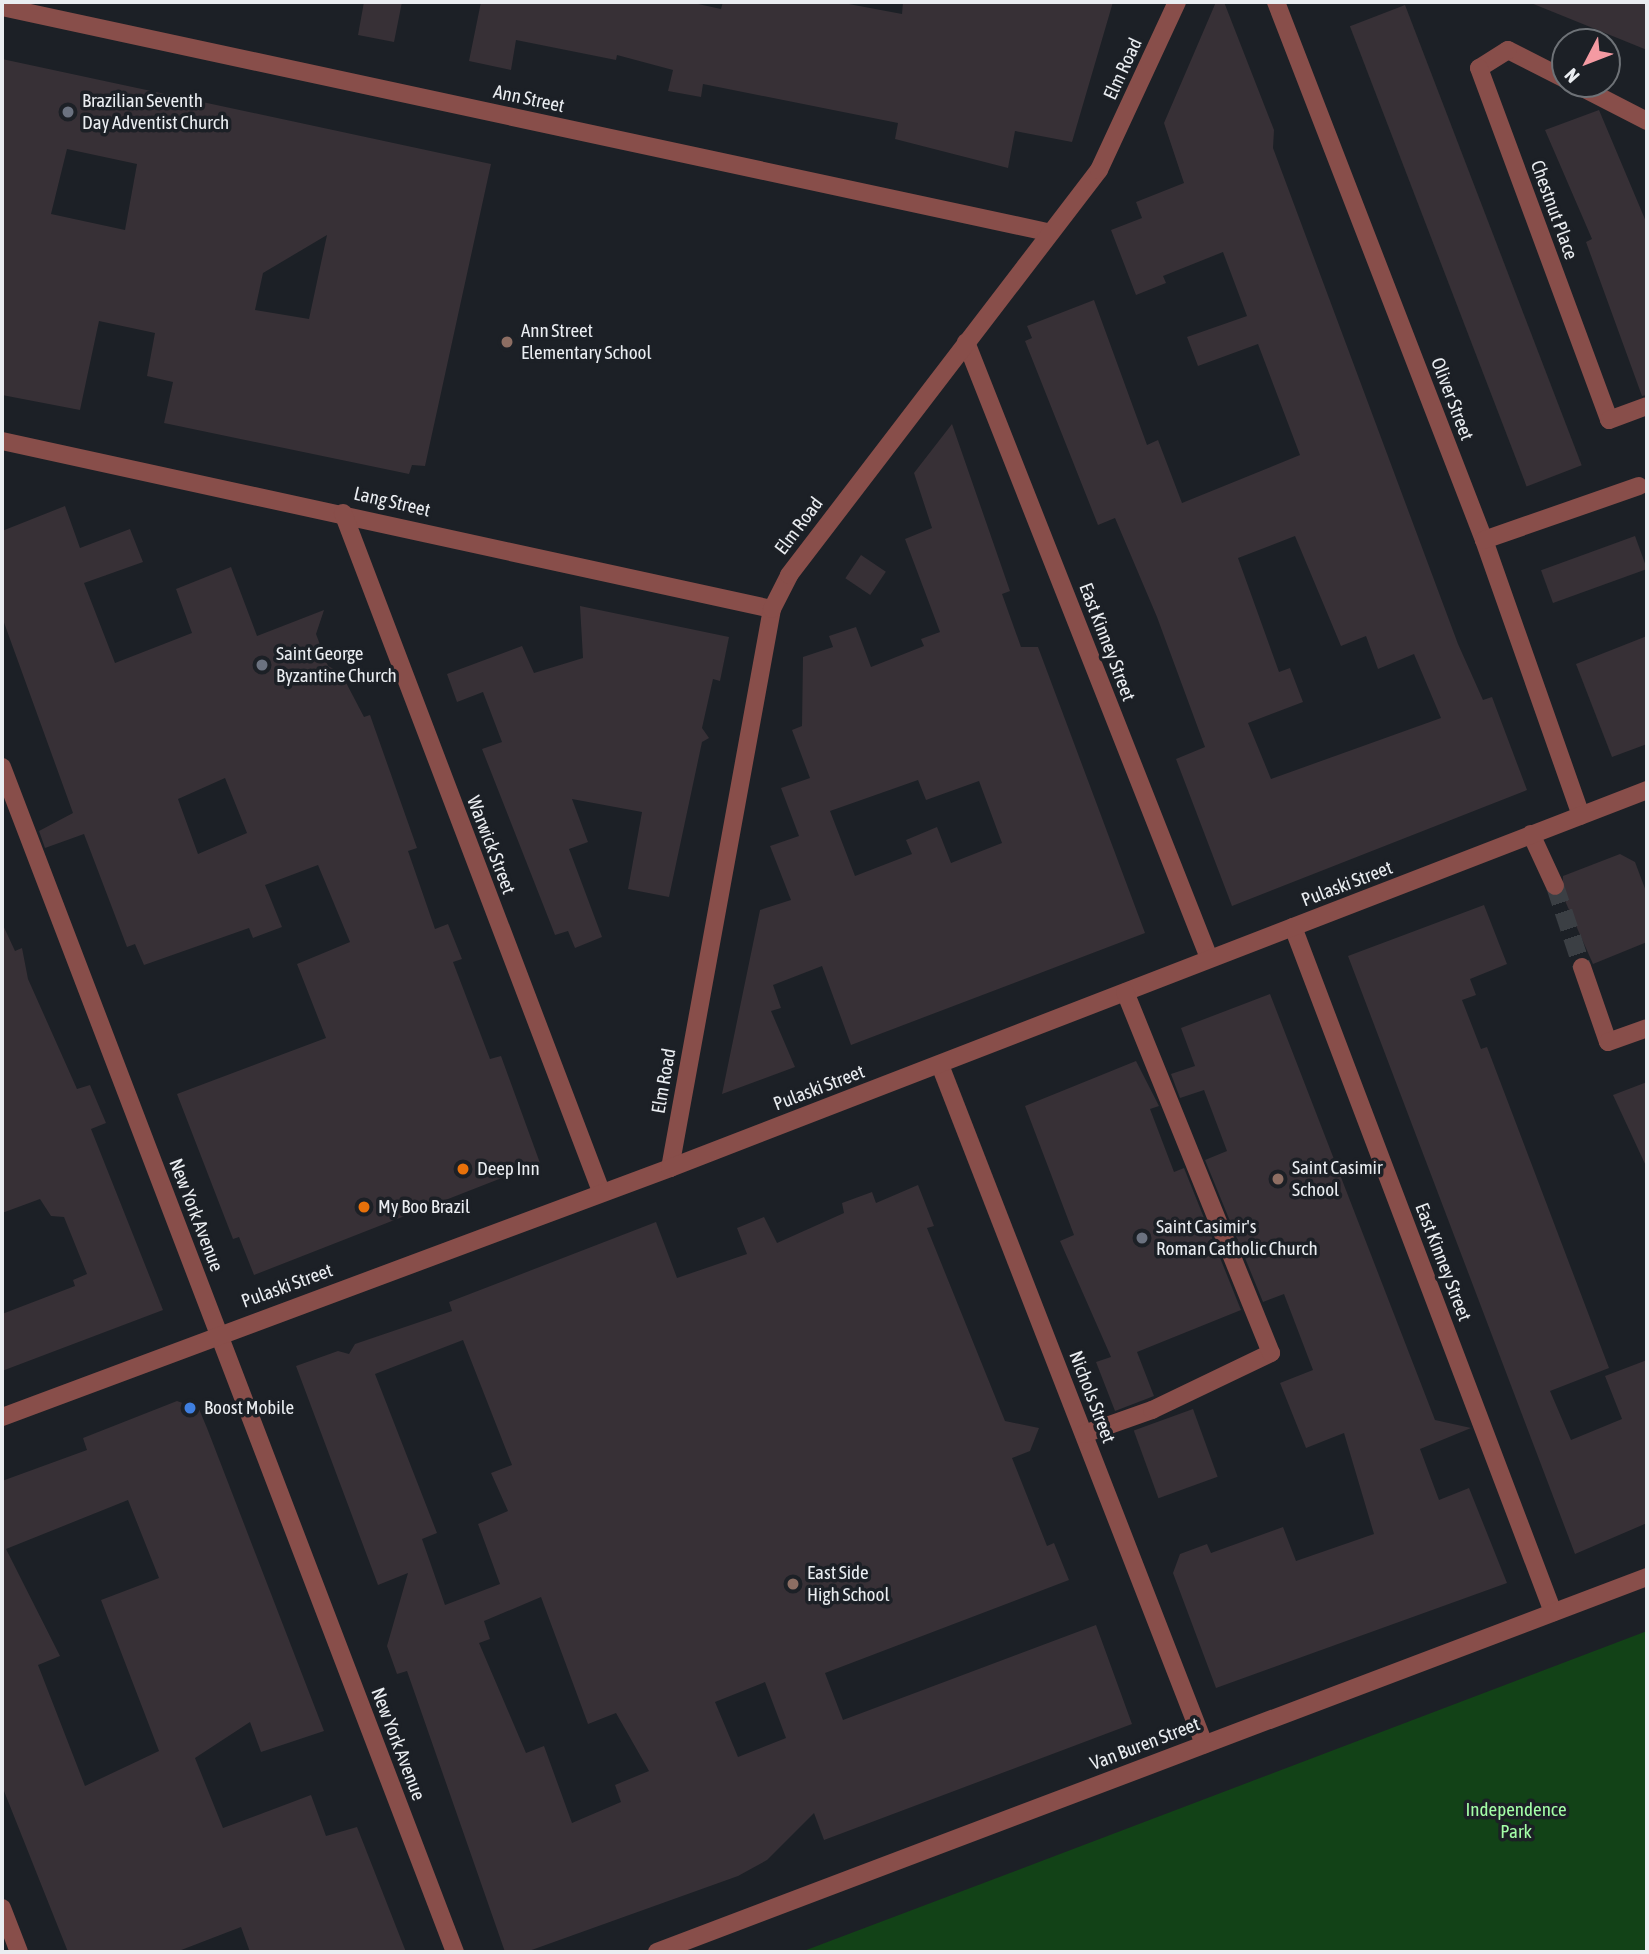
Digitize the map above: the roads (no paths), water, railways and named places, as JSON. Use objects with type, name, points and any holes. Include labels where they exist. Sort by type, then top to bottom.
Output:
[{"type":"street","name":"Elm Road","points":[[670,1168],[772,608],[789,575],[1047,232],[1098,170],[1177,2]]},
{"type":"street","name":"Oliver Street","points":[[1276,2],[1484,540],[1581,815]]},
{"type":"street","name":"Ann Street","points":[[2,7],[1047,232]]},
{"type":"street","name":"Chestnut Place","points":[[1551,72],[1508,50],[1479,68],[1609,420],[1647,406]]},
{"type":"street","points":[[1602,98],[1647,121]]},
{"type":"street","name":"East Kinney Street","points":[[966,342],[1209,958]]},
{"type":"street","name":"Lang Street","points":[[2,441],[772,608]]},
{"type":"street","points":[[1484,540],[1639,486]]},
{"type":"street","name":"Warwick Street","points":[[343,513],[601,1191]]},
{"type":"street","name":"New York Avenue","points":[[2,767],[455,1952]]},
{"type":"street","name":"Pulaski Street","points":[[2,1417],[601,1191],[670,1168],[1647,790]]},
{"type":"street","points":[[1531,834],[1555,886]]},
{"type":"street","name":"East Kinney Street","points":[[1293,927],[1553,1612]]},
{"type":"street","points":[[1581,967],[1608,1042],[1647,1028]]},
{"type":"street","points":[[1084,1434],[1152,1410],[1271,1353],[1125,992]]},
{"type":"street","name":"Nichols Street","points":[[940,1065],[1204,1744]]},
{"type":"street","name":"Van Buren Street","points":[[657,1952],[1647,1577]]},
{"type":"street","points":[[2,1908],[19,1952]]},
{"type":"tunnel","points":[[1555,886],[1582,967]]},
{"type":"place","name":"Brazilian Seventh Day Adventist Church","points":[[68,112]]},
{"type":"place","name":"Ann Street Elementary School","points":[[507,342]]},
{"type":"place","name":"Saint George Byzantine Church","points":[[262,665]]},
{"type":"place","name":"Deep Inn","points":[[463,1169]]},
{"type":"place","name":"Saint Casimir School","points":[[1278,1179]]},
{"type":"place","name":"My Boo Brazil","points":[[364,1207]]},
{"type":"place","name":"Saint Casimir's Roman Catholic Church","points":[[1142,1238]]},
{"type":"place","name":"Boost Mobile","points":[[190,1408]]},
{"type":"place","name":"East Side High School","points":[[793,1584]]},
{"type":"park label","name":"Independence Park","points":[[1516,1821]]}]
